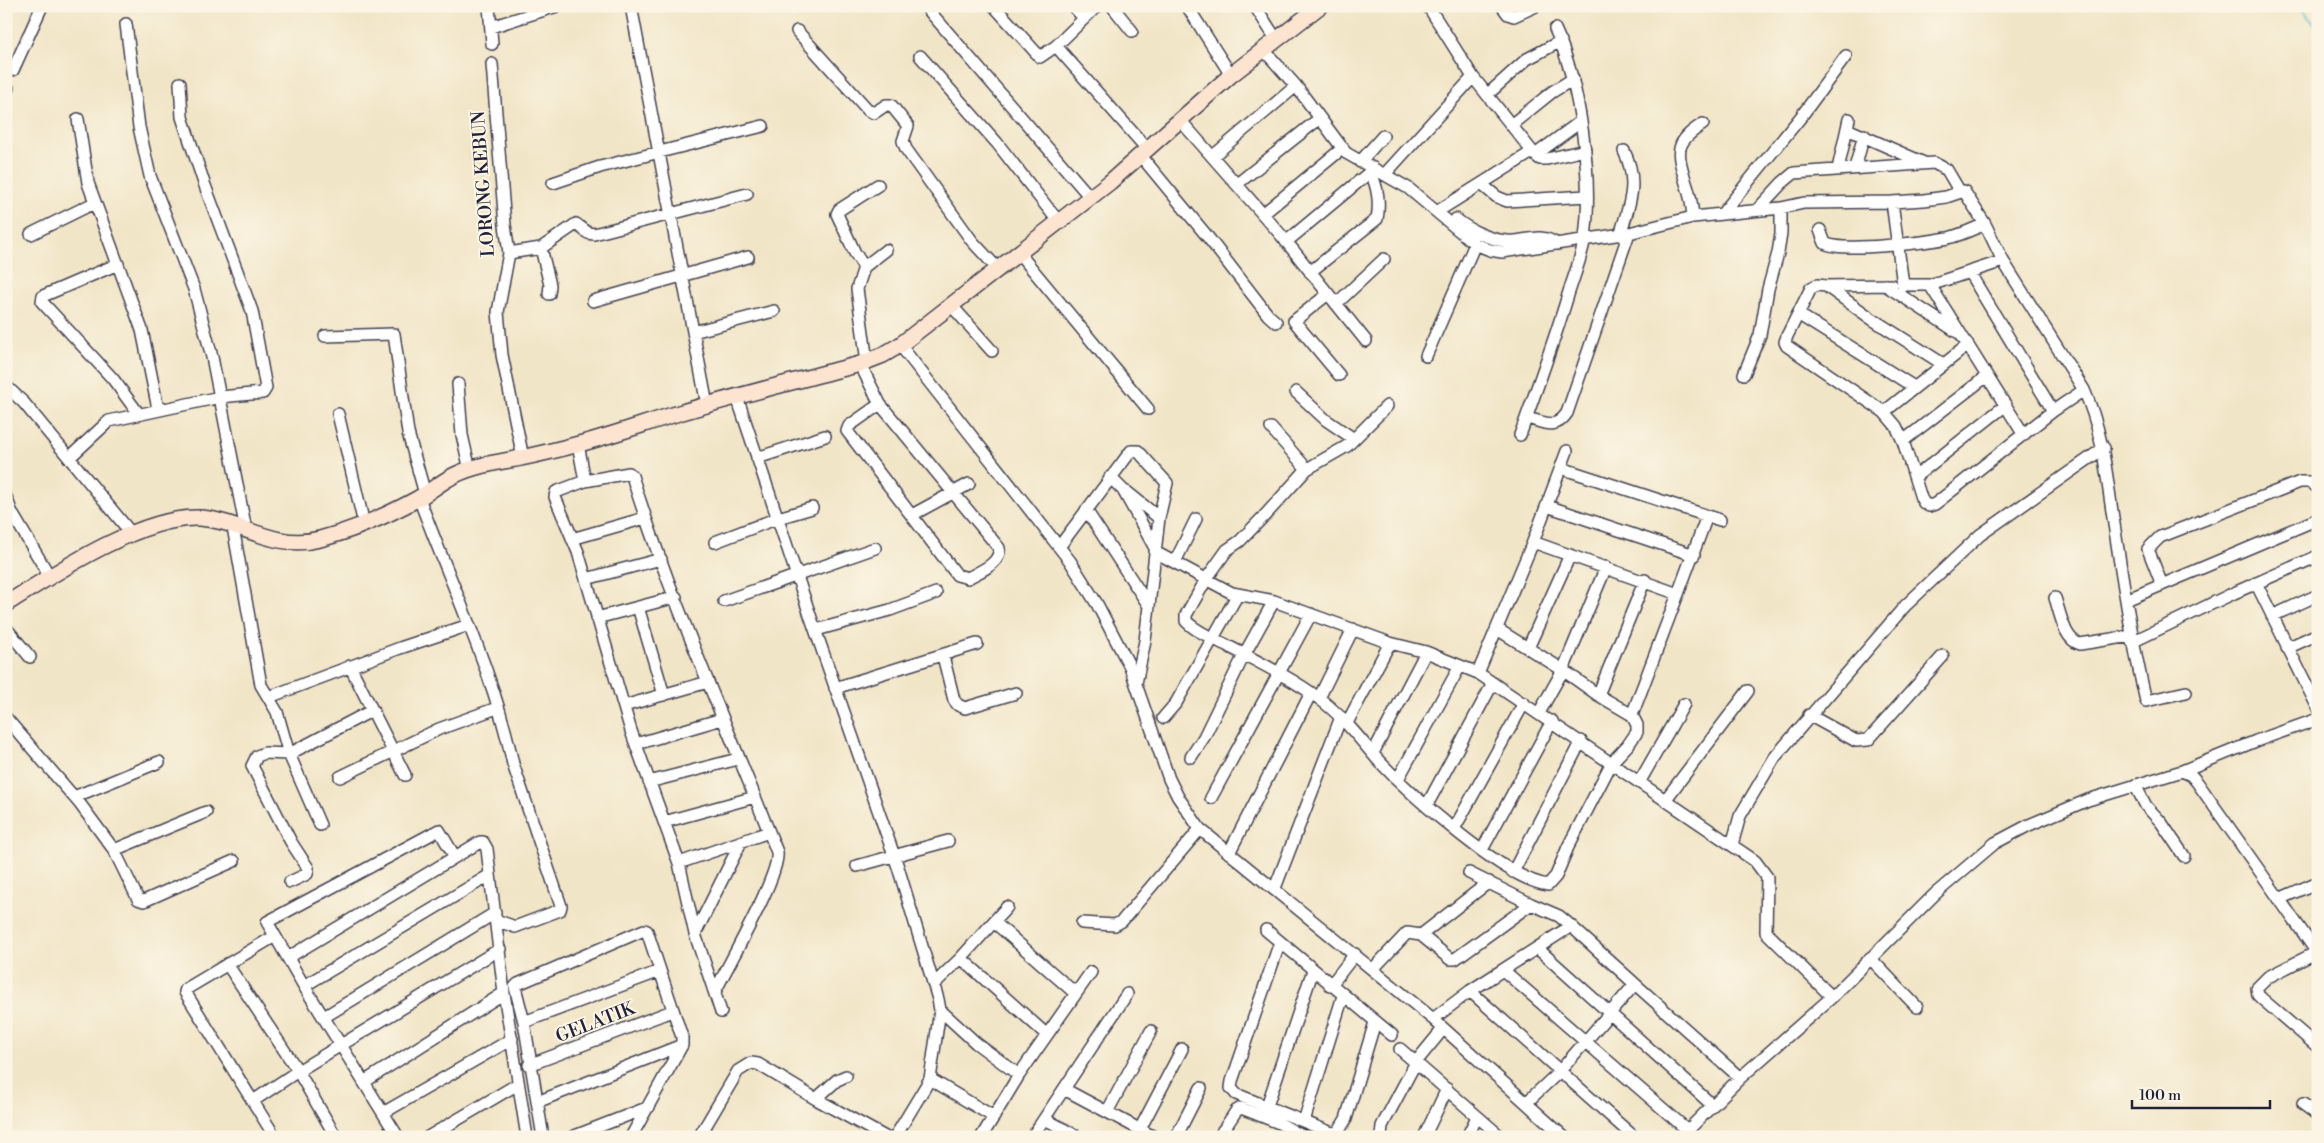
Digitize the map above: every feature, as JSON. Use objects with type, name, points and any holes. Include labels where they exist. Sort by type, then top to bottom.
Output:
[{"type":"main road","points":[[8,599],[131,533],[176,520],[200,518],[285,541],[317,540],[364,524],[422,496],[455,475],[470,470],[498,461],[523,458],[578,444],[707,405],[863,363],[900,345],[1090,197],[1144,153],[1263,49],[1320,6]]},
{"type":"street","points":[[6,68],[13,70],[42,6]]},
{"type":"street","points":[[489,6],[492,44]]},
{"type":"street","points":[[491,27],[556,6]]},
{"type":"street","points":[[631,6],[707,405]]},
{"type":"street","points":[[925,6],[1090,197]]},
{"type":"street","points":[[994,6],[1038,57],[1041,57],[1056,46],[1096,6]]},
{"type":"street","points":[[1073,6],[1084,18]]},
{"type":"street","points":[[1112,6],[1132,31]]},
{"type":"street","points":[[1187,6],[1231,76]]},
{"type":"street","points":[[1254,6],[1276,39]]},
{"type":"street","points":[[1428,6],[1473,77],[1533,153],[1540,159],[1547,159],[1585,150]]},
{"type":"street","points":[[1502,6],[1508,14],[1514,16],[1536,6]]},
{"type":"street","points":[[126,24],[139,127],[150,176],[194,289],[220,397],[240,529],[255,656],[262,685],[277,712],[290,754],[320,824]]},
{"type":"street","points":[[1520,435],[1562,314],[1584,241],[1586,196],[1585,150],[1572,79],[1561,41],[1555,29]]},
{"type":"street","points":[[797,32],[868,110],[874,113],[886,105],[892,106],[908,126],[903,141],[906,149],[972,241],[997,268]]},
{"type":"street","points":[[1488,94],[1527,60],[1561,41]]},
{"type":"street","points":[[1056,46],[1144,153],[1268,315],[1276,322]]},
{"type":"street","points":[[1263,49],[1296,86],[1346,153],[1371,170],[1385,174],[1461,223],[1494,239],[1508,242],[1548,238],[1557,244]]},
{"type":"street","points":[[920,56],[997,143],[1058,221]]},
{"type":"street","points":[[1722,214],[1800,118],[1846,56]]},
{"type":"street","name":"LORONG KEBUN","points":[[492,64],[504,215],[509,253],[498,312],[502,355],[523,458]]},
{"type":"street","points":[[1385,174],[1473,77]]},
{"type":"street","points":[[1512,125],[1552,92],[1572,79]]},
{"type":"street","points":[[69,458],[109,421],[138,413],[220,397],[263,393],[266,388],[252,311],[182,117],[180,83]]},
{"type":"street","points":[[1213,156],[1296,86]]},
{"type":"street","points":[[6,87],[8,88],[6,93]]},
{"type":"street","points":[[1237,184],[1320,118]]},
{"type":"street","points":[[78,119],[88,183],[142,330],[158,409]]},
{"type":"street","points":[[1180,120],[1263,214],[1366,341]]},
{"type":"street","points":[[1441,209],[1580,122]]},
{"type":"street","points":[[1693,217],[1686,182],[1680,165],[1679,152],[1683,142],[1691,132],[1704,124]]},
{"type":"street","points":[[1838,169],[1848,124],[1864,135],[1926,163]]},
{"type":"street","points":[[553,183],[600,166],[763,126]]},
{"type":"street","points":[[1855,168],[1864,135]]},
{"type":"street","points":[[1360,162],[1382,136]]},
{"type":"street","points":[[1263,214],[1343,148]]},
{"type":"street","points":[[1526,418],[1553,424],[1559,423],[1567,413],[1625,234],[1633,187],[1631,166],[1624,151]]},
{"type":"street","points":[[1757,210],[1782,183],[1794,174],[1838,169],[1934,162],[1947,170],[1960,192]]},
{"type":"street","points":[[1286,242],[1371,170]]},
{"type":"street","points":[[1310,272],[1376,219],[1379,209],[1371,170]]},
{"type":"street","points":[[1482,184],[1496,197],[1507,201],[1586,196]]},
{"type":"street","points":[[864,267],[837,214],[839,210],[878,185]]},
{"type":"street","points":[[1441,209],[1475,244],[1502,252],[1625,234],[1693,217],[1781,208],[1804,203],[1892,202],[1946,197],[1964,191],[1985,224],[2003,261],[2084,390],[2094,413],[2104,448],[2132,639],[2146,701],[2186,692]]},
{"type":"street","points":[[509,253],[541,248],[576,224],[588,233],[594,234],[747,194]]},
{"type":"street","points":[[1892,202],[1903,285]]},
{"type":"street","points":[[31,234],[94,203]]},
{"type":"street","points":[[1744,374],[1760,335],[1768,289],[1778,253],[1781,234],[1781,208]]},
{"type":"street","points":[[1820,230],[1823,242],[1833,247],[1898,244],[1950,238],[1985,224]]},
{"type":"street","points":[[1426,356],[1475,244]]},
{"type":"street","points":[[541,248],[550,285],[549,294]]},
{"type":"street","points":[[880,404],[849,426],[847,431],[958,575],[968,578],[995,561],[1000,551],[956,493],[880,404],[863,363],[857,290],[864,267],[886,250]]},
{"type":"street","points":[[1018,252],[1148,409]]},
{"type":"street","points":[[593,301],[748,257]]},
{"type":"street","points":[[1336,304],[1384,259]]},
{"type":"street","points":[[2003,261],[1930,285],[1816,285],[1811,288],[1785,342],[1788,346],[1884,412],[1896,426],[1924,503],[1928,506],[1935,504],[2053,411],[2084,390]]},
{"type":"street","points":[[118,264],[43,296],[42,302],[113,379],[138,413]]},
{"type":"street","points":[[1969,272],[2053,411]]},
{"type":"street","points":[[1885,285],[1961,334]]},
{"type":"street","points":[[1930,285],[2024,435]]},
{"type":"street","points":[[1826,286],[1872,319],[1943,364]]},
{"type":"street","points":[[1328,294],[1294,320],[1340,375]]},
{"type":"street","points":[[951,305],[992,351]]},
{"type":"street","points":[[694,332],[774,311]]},
{"type":"street","points":[[1798,314],[1914,387]]},
{"type":"street","points":[[325,336],[394,334],[408,433],[422,496],[469,625],[497,708],[513,764],[562,908],[515,927],[496,916]]},
{"type":"street","points":[[900,345],[1059,547],[1097,604],[1130,667],[1169,779],[1178,797],[1200,829],[1275,888],[1433,1019],[1564,1137]]},
{"type":"street","points":[[1884,412],[1968,345]]},
{"type":"street","points":[[1903,441],[1987,376]]},
{"type":"street","points":[[458,384],[462,435],[470,470]]},
{"type":"street","points":[[6,386],[24,403],[131,533]]},
{"type":"street","points":[[1296,392],[1332,425],[1354,439]]},
{"type":"street","points":[[738,397],[835,688],[896,862],[934,984],[940,1010],[930,1079],[895,1137]]},
{"type":"street","points":[[1915,477],[2006,405]]},
{"type":"street","points":[[1387,406],[1347,446],[1307,469],[1268,512],[1222,555],[1186,615],[1190,625],[1279,673],[1315,695],[1344,720],[1398,779],[1454,829],[1514,872],[1540,884],[1548,885],[1551,883],[1612,762],[1636,732],[1637,725],[1632,715],[1497,629]]},
{"type":"street","points":[[338,414],[364,524]]},
{"type":"street","points":[[1270,428],[1307,469]]},
{"type":"street","points":[[757,458],[825,436]]},
{"type":"street","points":[[578,444],[585,481]]},
{"type":"street","points":[[1732,844],[1740,816],[1757,784],[1775,758],[1809,715],[1905,606],[1980,535],[2104,448]]},
{"type":"street","points":[[1059,547],[1131,451],[1138,451],[1167,483],[1159,518],[1145,641],[1136,684]]},
{"type":"street","points":[[1478,673],[1533,542],[1568,451]]},
{"type":"street","points":[[1561,468],[1720,520]]},
{"type":"street","points":[[715,992],[769,885],[778,859],[777,852],[722,719],[645,518],[632,476],[630,474],[585,481],[555,494],[586,579],[636,744],[679,863],[696,934],[721,1012]]},
{"type":"street","points":[[1110,477],[1123,490],[1159,518]]},
{"type":"street","points":[[2162,585],[2148,549],[2160,536],[2300,482],[2311,482],[2318,488]]},
{"type":"street","points":[[912,515],[970,484]]},
{"type":"street","points":[[1123,490],[1155,550],[1175,562],[1238,594],[1274,601],[1390,643],[1426,652],[1478,673],[1552,721],[1732,844],[1755,861],[1767,877],[1766,932],[1832,997]]},
{"type":"street","points":[[6,497],[12,513],[50,577]]},
{"type":"street","points":[[1547,506],[1694,555]]},
{"type":"street","points":[[715,542],[778,518],[812,508]]},
{"type":"street","points":[[1086,510],[1149,606]]},
{"type":"street","points":[[1632,715],[1694,555],[1707,516]]},
{"type":"street","points":[[572,539],[645,518]]},
{"type":"street","points":[[1175,562],[1196,519]]},
{"type":"street","points":[[2126,600],[2318,519]]},
{"type":"street","points":[[1533,542],[1645,580],[1678,594]]},
{"type":"street","points":[[724,601],[875,548]]},
{"type":"street","points":[[1528,648],[1570,554]]},
{"type":"street","points":[[2055,598],[2069,636],[2074,643],[2132,639],[2318,556]]},
{"type":"street","points":[[586,579],[661,560]]},
{"type":"street","points":[[1539,713],[1563,670],[1606,567]]},
{"type":"street","points":[[1598,695],[1645,580]]},
{"type":"street","points":[[2256,583],[2318,708]]},
{"type":"street","points":[[816,630],[890,610],[936,593]]},
{"type":"street","points":[[1163,718],[1176,703],[1238,594]]},
{"type":"street","points":[[2272,616],[2318,595]]},
{"type":"street","points":[[597,618],[676,597]]},
{"type":"street","points":[[1191,757],[1204,737],[1244,654],[1274,601]]},
{"type":"street","points":[[638,607],[664,695]]},
{"type":"street","points":[[1211,798],[1310,614]]},
{"type":"street","points":[[269,697],[350,666],[469,625]]},
{"type":"street","points":[[6,628],[30,657]]},
{"type":"street","points":[[1229,853],[1353,629]]},
{"type":"street","points":[[2287,648],[2318,634]]},
{"type":"street","points":[[1275,888],[1344,720],[1390,643]]},
{"type":"street","points":[[835,688],[944,656],[977,644]]},
{"type":"street","points":[[1373,753],[1426,652]]},
{"type":"street","points":[[944,656],[954,700],[958,705],[966,708],[1016,693]]},
{"type":"street","points":[[1809,715],[1856,741],[1868,740],[1943,656]]},
{"type":"street","points":[[350,666],[404,775]]},
{"type":"street","points":[[1398,779],[1460,666]]},
{"type":"street","points":[[624,706],[708,682]]},
{"type":"street","points":[[1428,805],[1493,683]]},
{"type":"street","points":[[1666,800],[1748,691]]},
{"type":"street","points":[[1454,829],[1524,703]]},
{"type":"street","points":[[1640,781],[1684,704]]},
{"type":"street","points":[[340,777],[439,729],[497,708]]},
{"type":"street","points":[[290,882],[307,874],[308,868],[291,842],[252,766],[258,756],[265,753],[290,754],[371,711]]},
{"type":"street","points":[[6,718],[74,797],[114,850],[140,900],[144,901],[234,861]]},
{"type":"street","points":[[636,744],[722,719]]},
{"type":"street","points":[[1503,970],[1586,1041],[1683,1133],[1740,1078],[1832,997],[1964,867],[2004,837],[2088,800],[2182,771],[2256,741],[2318,719]]},
{"type":"street","points":[[1482,850],[1552,721]]},
{"type":"street","points":[[1514,872],[1580,741]]},
{"type":"street","points":[[649,782],[738,759]]},
{"type":"street","points":[[74,797],[159,762]]},
{"type":"street","points":[[2182,771],[2197,782],[2317,953],[2268,977],[2257,988],[2258,995],[2262,999],[2318,1046]]},
{"type":"street","points":[[2135,785],[2144,803],[2165,828],[2184,856]]},
{"type":"street","points":[[664,822],[755,796]]},
{"type":"street","points":[[114,850],[206,812]]},
{"type":"street","points":[[1082,923],[1115,925],[1122,921],[1200,829]]},
{"type":"street","points":[[398,1137],[267,924],[269,919],[439,830],[455,857]]},
{"type":"street","points":[[679,863],[769,832]]},
{"type":"street","points":[[857,866],[896,862],[948,841]]},
{"type":"street","points":[[289,957],[480,842],[483,842],[487,848],[504,993],[527,1134],[516,1137]]},
{"type":"street","points":[[696,934],[741,842]]},
{"type":"street","points":[[1470,873],[1530,904],[1559,916],[1738,1076]]},
{"type":"street","points":[[304,986],[490,874]]},
{"type":"street","points":[[1421,935],[1489,882]]},
{"type":"street","points":[[2280,899],[2318,882]]},
{"type":"street","points":[[1373,969],[1407,933],[1421,935],[1450,959],[1455,959],[1530,904]]},
{"type":"street","points":[[934,984],[1007,908]]},
{"type":"street","points":[[324,1018],[496,916]]},
{"type":"street","points":[[994,922],[1075,994]]},
{"type":"street","points":[[1433,1019],[1470,991],[1571,926]]},
{"type":"street","points":[[543,1137],[524,1022],[515,989],[518,984],[642,930],[647,931],[682,1038],[682,1045],[631,1137]]},
{"type":"street","points":[[1266,930],[1330,986],[1392,1035]]},
{"type":"street","points":[[275,936],[186,989],[185,992],[275,1137]]},
{"type":"street","points":[[1280,942],[1231,1088],[1236,1094],[1332,1133],[1338,1132],[1346,1119],[1375,1022]]},
{"type":"street","points":[[1538,948],[1710,1103]]},
{"type":"street","points":[[253,1101],[298,1071],[500,950]]},
{"type":"street","points":[[1330,986],[1355,954]]},
{"type":"street","points":[[961,958],[1047,1035]]},
{"type":"street","points":[[1870,958],[1917,1007]]},
{"type":"street","points":[[227,964],[298,1071],[336,1137]]},
{"type":"street","points":[[1266,1106],[1313,970]]},
{"type":"street","points":[[524,1022],[660,971]]},
{"type":"street","points":[[982,1136],[1019,1075],[1090,972]]},
{"type":"street","points":[[1527,1102],[1559,1072],[1635,984]]},
{"type":"street","points":[[1470,991],[1634,1137]]},
{"type":"street","points":[[364,1082],[504,993]]},
{"type":"street","points":[[1032,1137],[1127,994]]},
{"type":"street","points":[[1304,1121],[1343,996]]},
{"type":"street","points":[[940,1010],[976,1043],[1019,1075]]},
{"type":"street","name":"GELATIK","points":[[530,1065],[672,1011]]},
{"type":"street","points":[[939,1024],[976,1043]]},
{"type":"street","points":[[1381,1137],[1382,1126],[1416,1062],[1443,1029]]},
{"type":"street","points":[[1107,1112],[1151,1030]]},
{"type":"street","points":[[383,1113],[512,1039]]},
{"type":"street","points":[[537,1102],[682,1045]]},
{"type":"street","points":[[1140,1129],[1182,1049]]},
{"type":"street","points":[[1400,1049],[1501,1137]]},
{"type":"street","points":[[699,1137],[738,1071],[751,1063],[758,1064],[885,1137]]},
{"type":"street","points":[[816,1099],[837,1080],[846,1076]]},
{"type":"street","points":[[930,1079],[994,1117]]},
{"type":"street","points":[[428,1137],[518,1084]]},
{"type":"street","points":[[1176,1137],[1201,1088]]},
{"type":"street","points":[[1064,1089],[1154,1137]]},
{"type":"street","points":[[1424,1137],[1447,1089]]},
{"type":"street","points":[[2303,1104],[2318,1116]]},
{"type":"street","points":[[572,1137],[649,1107]]},
{"type":"street","points":[[1235,1137],[1221,1133],[1236,1111],[1241,1108],[1279,1123],[1304,1137]]},
{"type":"street","points":[[1467,1137],[1477,1116]]},
{"type":"street","points":[[1045,1119],[1078,1137]]},
{"type":"waterway","points":[[2300,6],[2318,29]]}]
